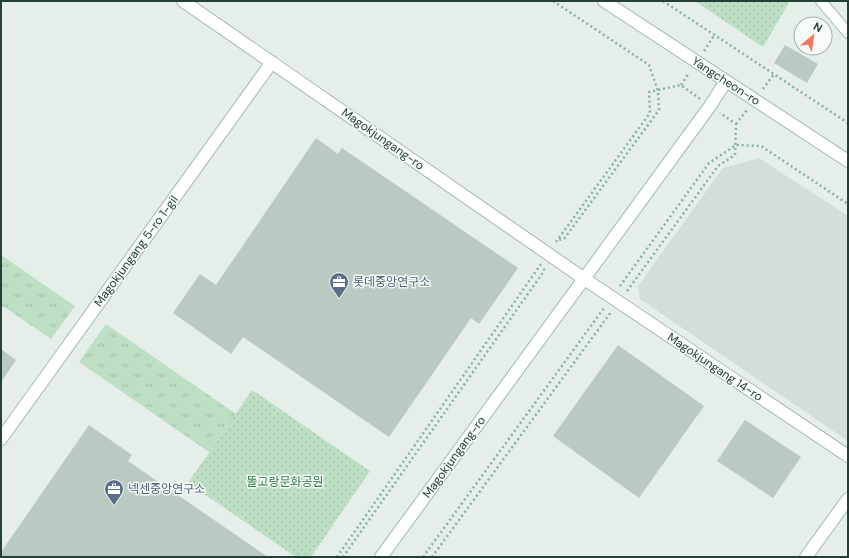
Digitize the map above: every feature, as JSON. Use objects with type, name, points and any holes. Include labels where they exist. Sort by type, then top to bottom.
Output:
[{"type":"street","name":"Magokjungang-ro","points":[[183,1],[583,278]]},
{"type":"street","name":"Yangcheon-ro","points":[[604,1],[848,161]]},
{"type":"street","name":"Magokjungang 5-ro 1-gil","points":[[1,439],[272,62]]},
{"type":"street","name":"Magokjungang-ro","points":[[381,557],[583,278],[710,106],[726,81]]},
{"type":"street","name":"Magokjungang 14-ro","points":[[583,278],[848,456]]},
{"type":"street","points":[[806,557],[848,499]]},
{"type":"lane","points":[[821,1],[848,33]]},
{"type":"path","points":[[553,1],[649,65],[658,91],[659,110],[564,239],[557,240],[650,113],[649,92],[658,91]]},
{"type":"path","points":[[663,1],[848,123]]},
{"type":"path","points":[[423,557],[615,300],[718,166],[735,155],[736,145]]},
{"type":"path","points":[[432,557],[615,300],[709,162],[736,145],[760,146],[848,204]]},
{"type":"path","points":[[337,557],[542,262],[544,271],[343,557]]},
{"type":"shaded area","points":[[759,158],[848,216],[848,441],[640,299],[638,286],[723,168]]},
{"type":"green space","points":[[695,1],[790,1],[763,47]]},
{"type":"green space","points":[[1,255],[75,306],[51,339],[1,305]]},
{"type":"green space","points":[[106,324],[236,414],[209,452],[79,362]]},
{"type":"green space","name":"똘고랑문화공원","points":[[252,390],[370,471],[311,557],[296,557],[188,483]]},
{"type":"building","points":[[785,45],[793,50],[793,56],[804,56],[818,64],[807,83],[774,63]]},
{"type":"building","name":"롯데중앙연구소","points":[[316,138],[338,154],[342,148],[518,268],[479,324],[471,318],[389,437],[243,337],[231,354],[173,313],[200,274],[216,285]]},
{"type":"building","points":[[618,345],[704,406],[639,498],[553,436]]},
{"type":"building","points":[[1,349],[16,360],[1,382]]},
{"type":"building","points":[[745,420],[801,457],[773,498],[717,461]]},
{"type":"building","name":"넥센중앙연구소","points":[[89,425],[132,455],[128,461],[268,557],[1,557],[1,552]]},
{"type":"place","name":"롯데중앙연구소","points":[[339,299]]},
{"type":"place","name":"넥센중앙연구소","points":[[114,506]]}]
